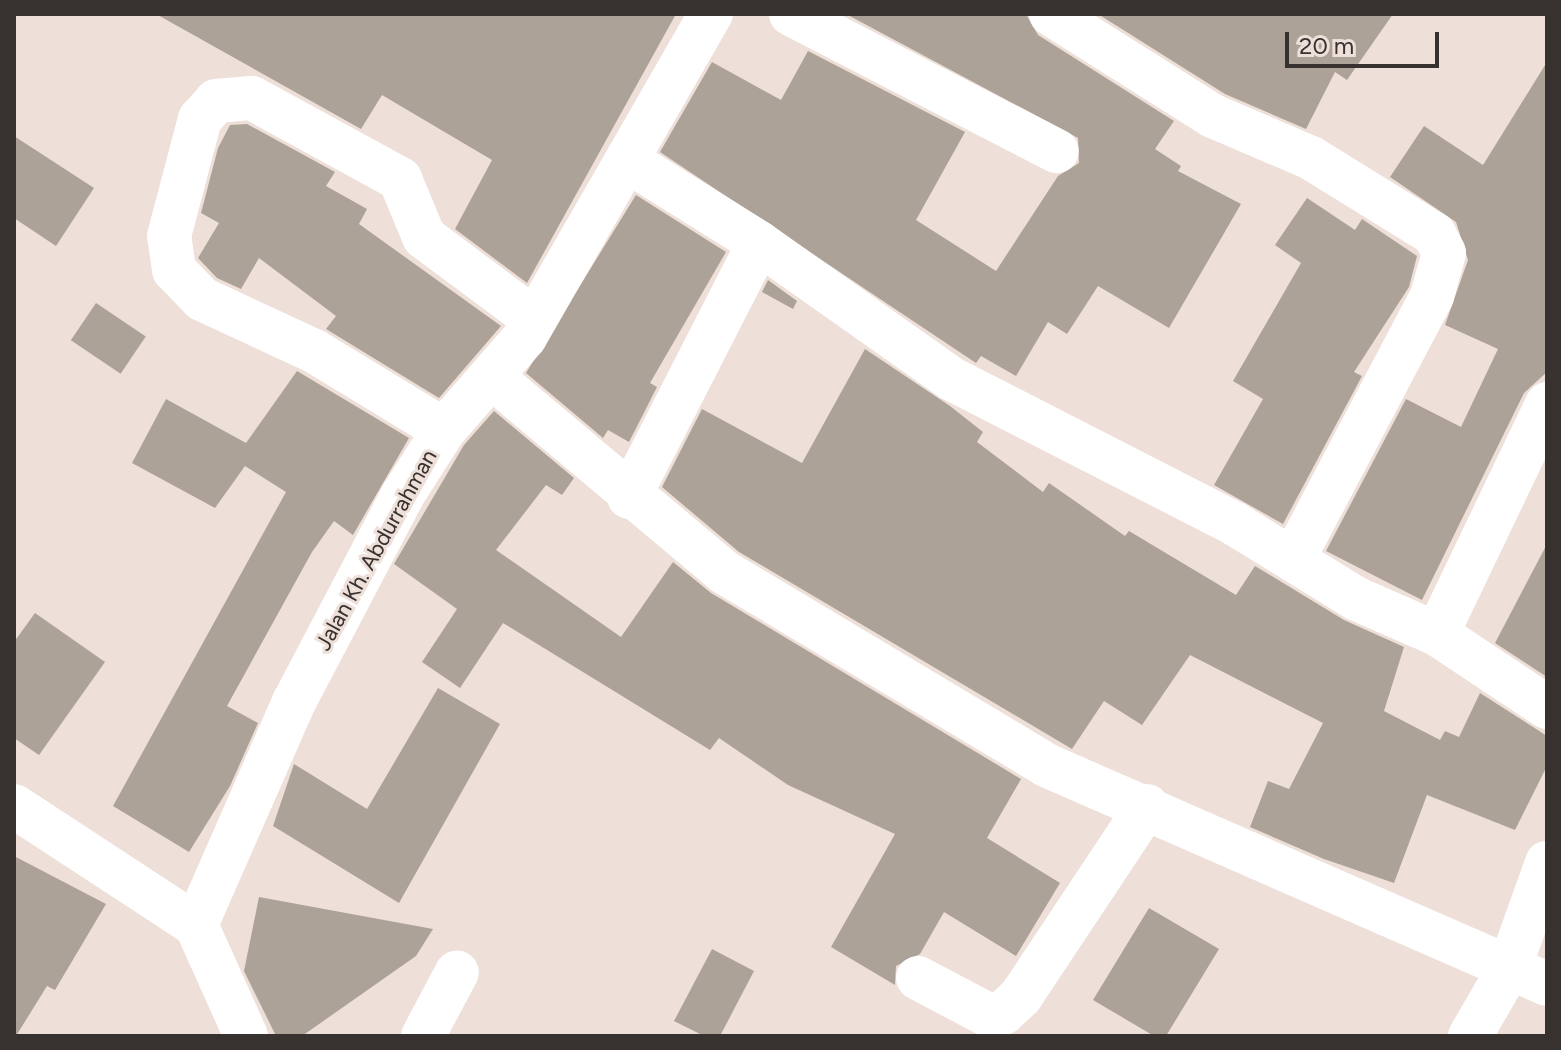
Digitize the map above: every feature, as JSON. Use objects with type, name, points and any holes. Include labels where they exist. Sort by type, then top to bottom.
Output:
[{"type":"street","name":"Jalan Kh. Abdurrahman","points":[[196,925],[294,702],[366,560],[444,430],[493,378],[534,319],[711,14]]},
{"type":"street","points":[[791,14],[1057,151]]},
{"type":"street","points":[[1051,14],[1213,116],[1311,158],[1434,234],[1444,253],[1432,296],[1293,560]]},
{"type":"street","points":[[444,430],[314,351],[202,299],[174,270],[169,236],[200,119],[216,101],[252,98],[400,179],[424,237],[534,319]]},
{"type":"street","points":[[628,161],[759,243],[952,379],[1293,560],[1357,599],[1437,634],[1547,707]]},
{"type":"street","points":[[629,497],[759,243]]},
{"type":"street","points":[[493,378],[629,497],[724,572],[814,629],[1100,794],[1147,806],[1528,976]]},
{"type":"street","points":[[1437,634],[1547,404]]},
{"type":"street","points":[[14,806],[196,925],[246,1036]]},
{"type":"street","points":[[918,978],[990,1016],[1003,1013],[1021,996],[1147,806]]},
{"type":"street","points":[[1470,1036],[1528,976],[1547,863]]},
{"type":"street","points":[[423,1036],[457,972]]},
{"type":"building","points":[[156,14],[676,14],[527,283],[455,229],[492,160],[382,95],[361,129]]},
{"type":"building","points":[[846,14],[1026,14],[1038,35],[1174,121],[1155,149],[1181,166],[1178,171],[1241,204],[1169,328],[1098,286],[1067,334],[1048,322],[1016,376],[981,356],[976,363],[660,152],[712,62],[781,100],[808,51],[965,132],[916,220],[996,271],[1058,176],[1079,163],[1078,138]]},
{"type":"building","points":[[1098,14],[1393,14],[1347,80],[1335,72],[1306,129],[1225,94]]},
{"type":"building","points":[[1547,62],[1547,372],[1524,393],[1422,600],[1326,551],[1406,399],[1461,427],[1498,349],[1445,325],[1468,260],[1456,222],[1390,177],[1424,126],[1483,165]]},
{"type":"building","points":[[247,124],[335,172],[326,186],[367,209],[359,224],[501,326],[439,398],[326,329],[336,316],[259,258],[241,289],[217,278],[198,258],[219,223],[201,213],[218,148],[230,125]]},
{"type":"building","points":[[14,136],[94,188],[56,246],[14,218]]},
{"type":"building","points":[[636,195],[726,252],[650,383],[657,387],[629,442],[608,430],[603,438],[526,373]]},
{"type":"building","points":[[1307,198],[1355,230],[1362,219],[1417,256],[1409,287],[1354,372],[1362,376],[1283,524],[1214,485],[1263,399],[1233,381],[1301,263],[1275,245]]},
{"type":"building","points":[[768,280],[797,301],[793,309],[762,292]]},
{"type":"building","points":[[96,303],[146,337],[121,374],[71,340]]},
{"type":"building","points":[[865,349],[983,432],[977,442],[1043,492],[1049,483],[1125,536],[1129,531],[1236,595],[1255,566],[1344,620],[1404,647],[1384,711],[1440,740],[1445,731],[1459,737],[1480,693],[1547,736],[1547,766],[1515,830],[1427,795],[1394,883],[1324,859],[1250,827],[1268,781],[1289,789],[1323,723],[1190,655],[1142,725],[1104,701],[1072,749],[739,552],[662,487],[702,409],[802,463]]},
{"type":"building","points":[[297,371],[409,438],[353,535],[334,521],[312,552],[227,706],[258,723],[230,786],[189,852],[113,806],[286,492],[245,466],[215,508],[132,463],[166,399],[246,443]]},
{"type":"building","points":[[494,411],[574,478],[562,495],[546,485],[496,550],[621,637],[673,562],[711,593],[1021,779],[987,838],[1060,883],[1016,956],[944,912],[920,954],[896,966],[895,985],[831,947],[895,834],[788,785],[719,738],[710,750],[503,623],[460,688],[422,662],[457,609],[394,564],[464,445]]},
{"type":"building","points":[[1547,544],[1547,677],[1495,643]]},
{"type":"building","points":[[35,613],[105,662],[39,755],[14,738],[14,642]]},
{"type":"building","points":[[438,688],[500,724],[399,903],[273,826],[294,764],[367,809]]},
{"type":"building","points":[[14,856],[106,904],[55,990],[47,986],[16,1036]]},
{"type":"building","points":[[259,897],[433,929],[416,956],[302,1036],[276,1036],[244,971]]},
{"type":"building","points":[[1149,908],[1219,949],[1166,1036],[1154,1036],[1093,1000]]},
{"type":"building","points":[[712,949],[754,971],[720,1036],[704,1036],[674,1021]]}]
